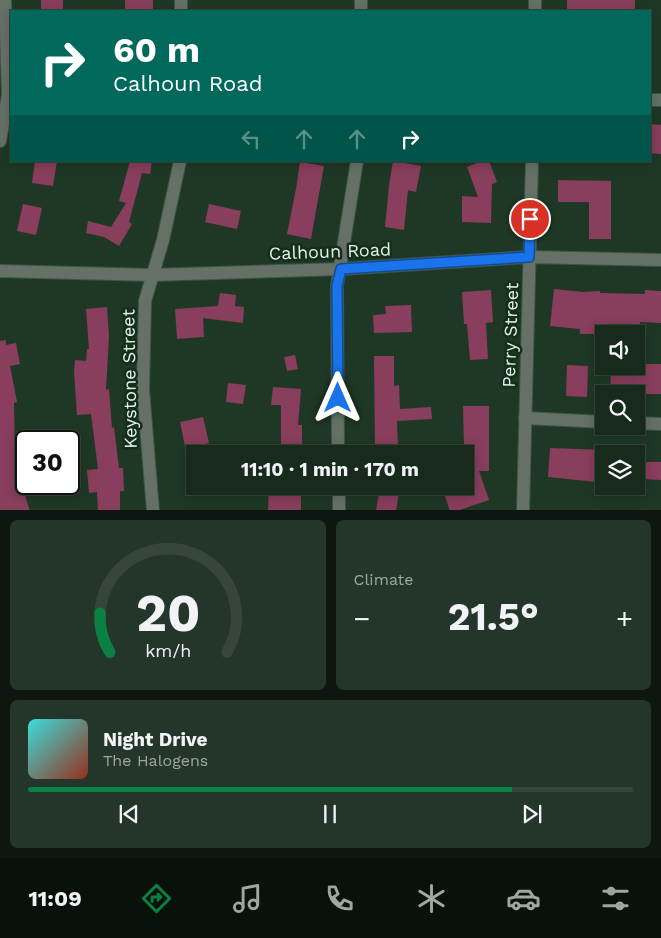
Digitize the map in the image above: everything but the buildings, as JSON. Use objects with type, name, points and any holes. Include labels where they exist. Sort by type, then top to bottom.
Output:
[{"type":"street","points":[[0,141],[8,96],[5,0]]},
{"type":"street","name":"Keystone Street","points":[[153,510],[143,388],[145,302],[163,240],[180,162]]},
{"type":"street","points":[[338,445],[337,286],[357,162]]},
{"type":"street","name":"Perry Street","points":[[523,510],[532,162]]},
{"type":"street","name":"Calhoun Road","points":[[0,271],[152,275],[341,269],[529,257],[661,260]]},
{"type":"street","points":[[525,418],[595,422]]},
{"type":"street","points":[[645,423],[661,424]]},
{"type":"street","points":[[339,495],[339,510]]},
{"type":"route","points":[[338,398],[337,286],[341,269],[529,257],[530,219]]}]
